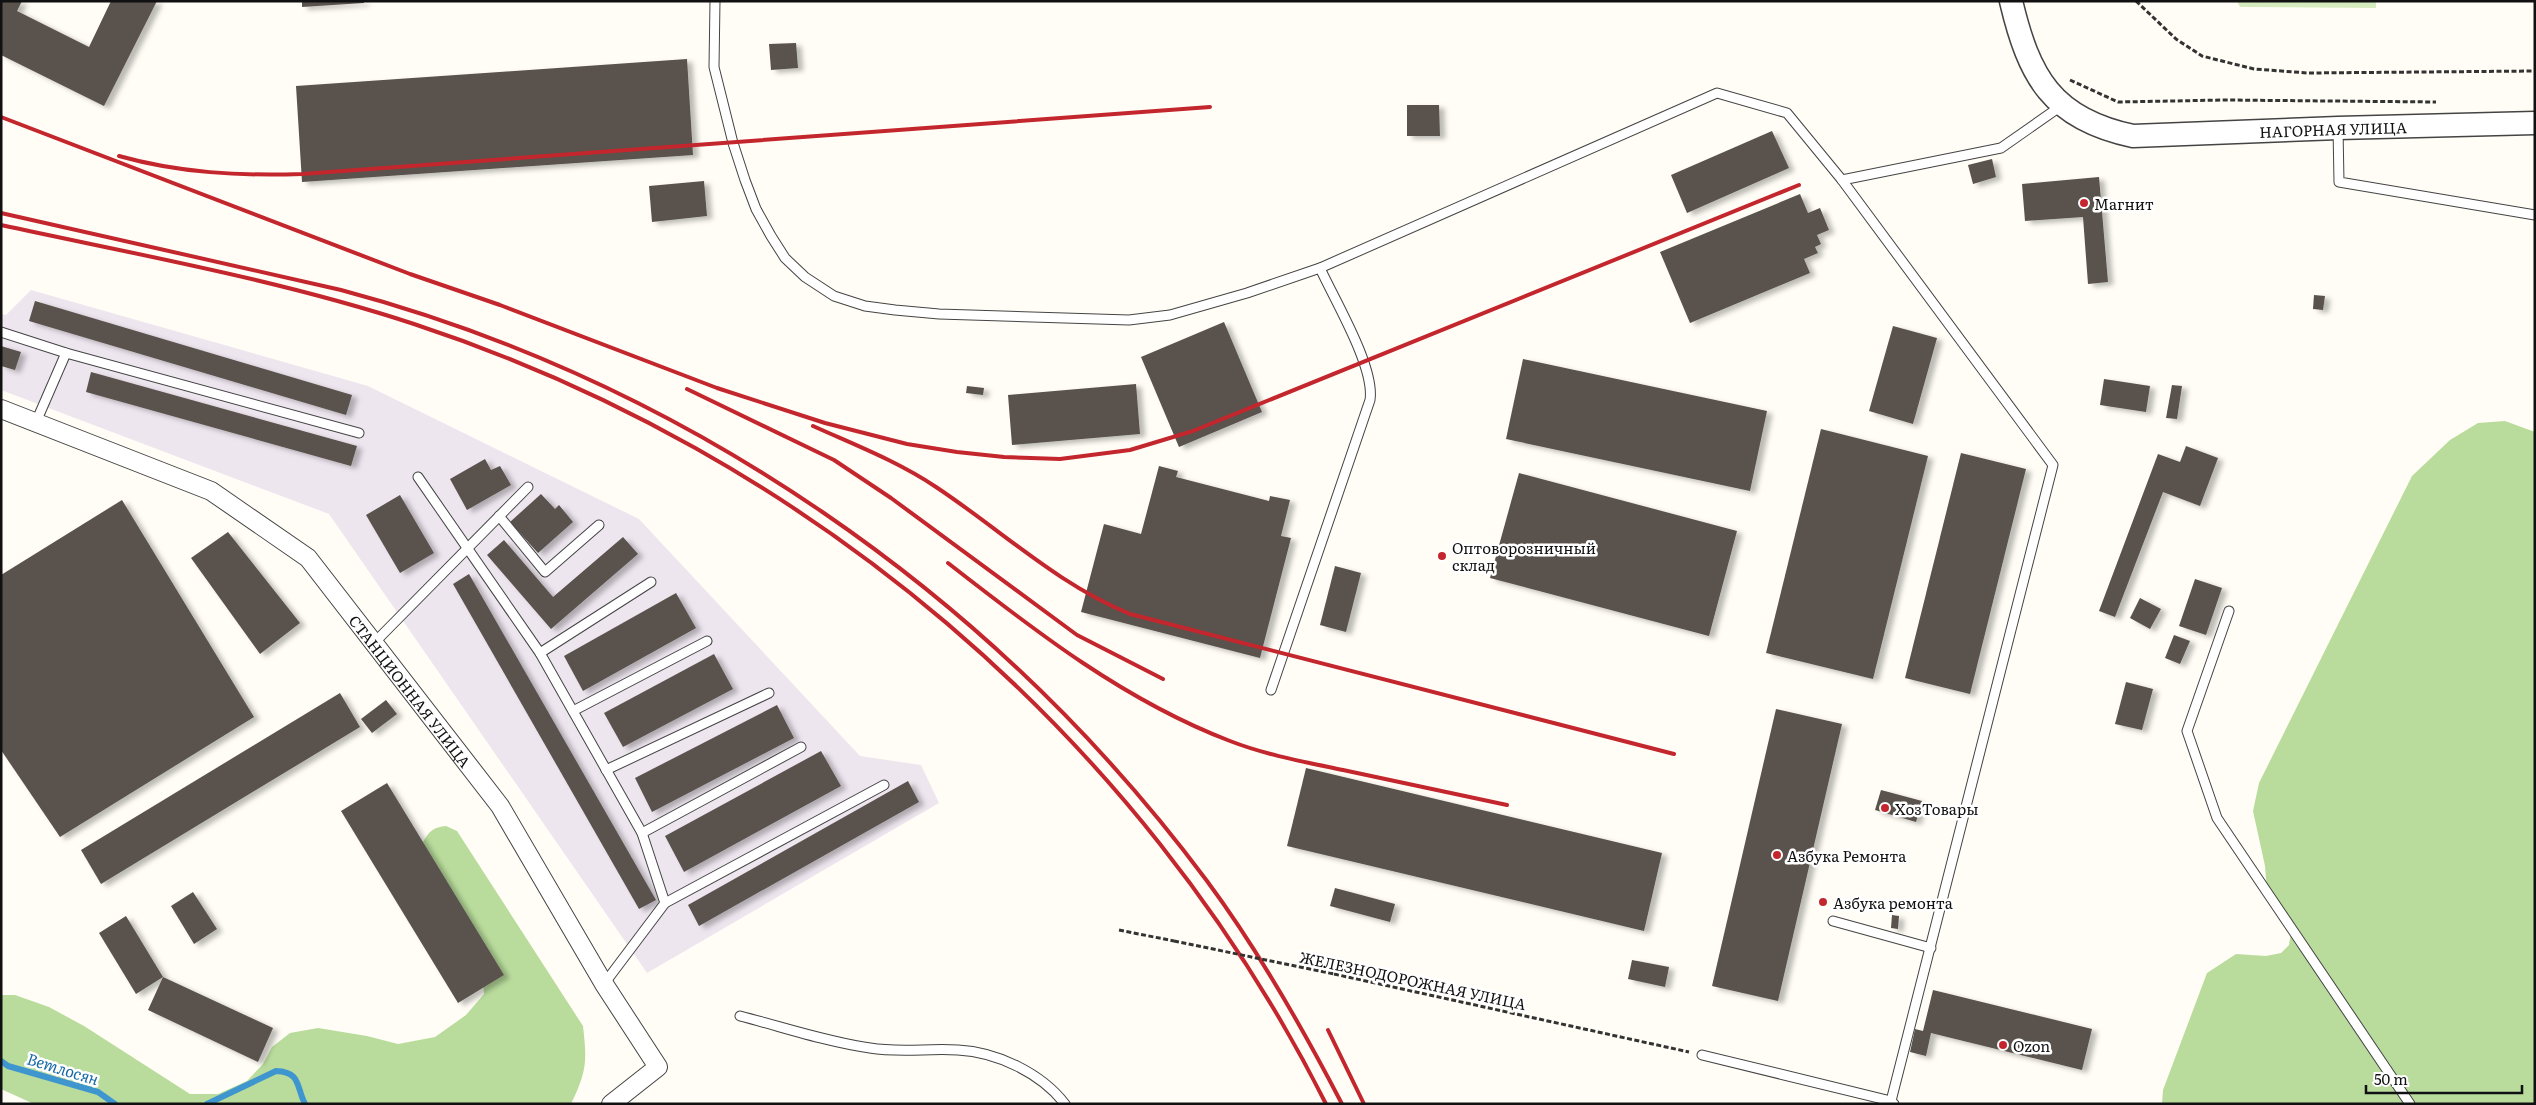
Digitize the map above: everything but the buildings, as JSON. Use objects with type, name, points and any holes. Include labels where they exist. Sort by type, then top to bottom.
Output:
[{"type":"street","name":"НАГОРНАЯ УЛИЦА","points":[[2011,1],[2025,53],[2047,89],[2062,106],[2094,126],[2133,136],[2535,123]]},
{"type":"street","name":"СТАНЦИОННАЯ УЛИЦА","points":[[1,409],[211,491],[308,558],[500,806],[604,984],[658,1067],[612,1104]]},
{"type":"lane","points":[[715,1],[714,67],[733,143],[756,209],[785,258],[805,277],[834,296],[865,306],[939,314],[1129,320],[1170,315],[1211,305],[1320,268],[1717,93],[1788,113],[1842,180],[2052,465],[1892,1102],[1702,1055]]},
{"type":"lane","points":[[1842,180],[2001,148],[2062,106]]},
{"type":"lane","points":[[2338,128],[2339,182],[2535,215]]},
{"type":"lane","points":[[1272,690],[1372,390],[1364,362],[1320,268]]},
{"type":"lane","points":[[1,332],[66,353],[359,433]]},
{"type":"lane","points":[[36,422],[66,353]]},
{"type":"lane","points":[[418,477],[540,653],[642,833],[665,903]]},
{"type":"lane","points":[[374,644],[528,487]]},
{"type":"lane","points":[[499,516],[545,572],[598,525]]},
{"type":"lane","points":[[540,653],[651,582]]},
{"type":"lane","points":[[2229,611],[2187,731],[2217,818],[2410,1104]]},
{"type":"lane","points":[[573,711],[707,641]]},
{"type":"lane","points":[[606,770],[769,693]]},
{"type":"lane","points":[[642,833],[801,747]]},
{"type":"lane","points":[[604,984],[665,903],[884,785]]},
{"type":"lane","points":[[1834,921],[1931,948]]},
{"type":"lane","points":[[740,1016],[864,1048],[901,1051],[960,1050],[992,1056],[1041,1081],[1065,1104]]},
{"type":"path","points":[[2136,1],[2176,39],[2202,56],[2254,69],[2308,73],[2535,71]]},
{"type":"path","points":[[2064,77],[2118,102],[2225,100],[2441,102]]},
{"type":"path","name":"ЖЕЛЕЗНОДОРОЖНАЯ УЛИЦА","points":[[1119,930],[1334,974],[1702,1055]]},
{"type":"shaded area","points":[[31,290],[368,386],[639,519],[860,756],[921,765],[939,803],[647,973],[329,514],[1,390],[1,314],[6,315]]},
{"type":"green space","points":[[2237,1],[2376,1],[2376,8],[2240,7]]},
{"type":"green space","points":[[2505,421],[2535,432],[2535,1104],[2162,1104],[2163,1090],[2207,973],[2236,954],[2266,956],[2281,953],[2289,945],[2292,925],[2267,891],[2265,866],[2253,811],[2259,783],[2412,476],[2450,440],[2478,423]]},
{"type":"green space","points":[[446,826],[457,831],[583,1026],[585,1066],[571,1104],[34,1104],[1,1089],[1,995],[15,995],[49,1007],[84,1026],[190,1094],[218,1094],[247,1081],[263,1064],[272,1047],[290,1033],[318,1028],[367,1036],[398,1044],[435,1037],[466,1015],[484,994],[482,971],[423,842],[432,830]]},
{"type":"waterway","name":"Ветлосян","points":[[1,1061],[8,1066],[98,1092],[115,1104]]},
{"type":"waterway","name":"Ветлосян","points":[[207,1104],[276,1071],[284,1072],[294,1077],[305,1104]]},
{"type":"railway","points":[[119,156],[187,170],[233,174],[302,174],[1210,107]]},
{"type":"railway","points":[[1,117],[410,274],[500,305],[717,388],[825,423],[907,444],[1004,457],[1060,459],[1130,450],[1193,431],[1799,185]]},
{"type":"railway","points":[[1,213],[341,290],[469,330],[592,381],[710,442],[824,513],[930,593],[1030,681],[1123,777],[1207,881],[1226,908],[1262,962],[1342,1104]]},
{"type":"railway","points":[[1,225],[261,281],[363,308],[414,324],[558,379],[696,448],[826,530],[947,624],[1059,729],[1160,844],[1249,970],[1326,1104]]},
{"type":"railway","points":[[687,389],[834,460],[891,498],[1077,635],[1163,679]]},
{"type":"railway","points":[[813,426],[906,469],[936,487],[1078,588],[1130,614],[1674,754]]},
{"type":"railway","points":[[948,563],[1014,614],[1082,662],[1154,706],[1191,725],[1230,741],[1272,754],[1507,805]]},
{"type":"railway","points":[[1328,1030],[1364,1104]]},
{"type":"place","name":"Магнит","points":[[2084,203]]},
{"type":"place","name":"Оптоворозничный склад","points":[[1442,556]]},
{"type":"place","name":"ХозТовары","points":[[1885,808]]},
{"type":"place","name":"Азбука Ремонта","points":[[1777,855]]},
{"type":"place","name":"Азбука ремонта","points":[[1823,902]]},
{"type":"place","name":"Ozon","points":[[2003,1045]]}]
